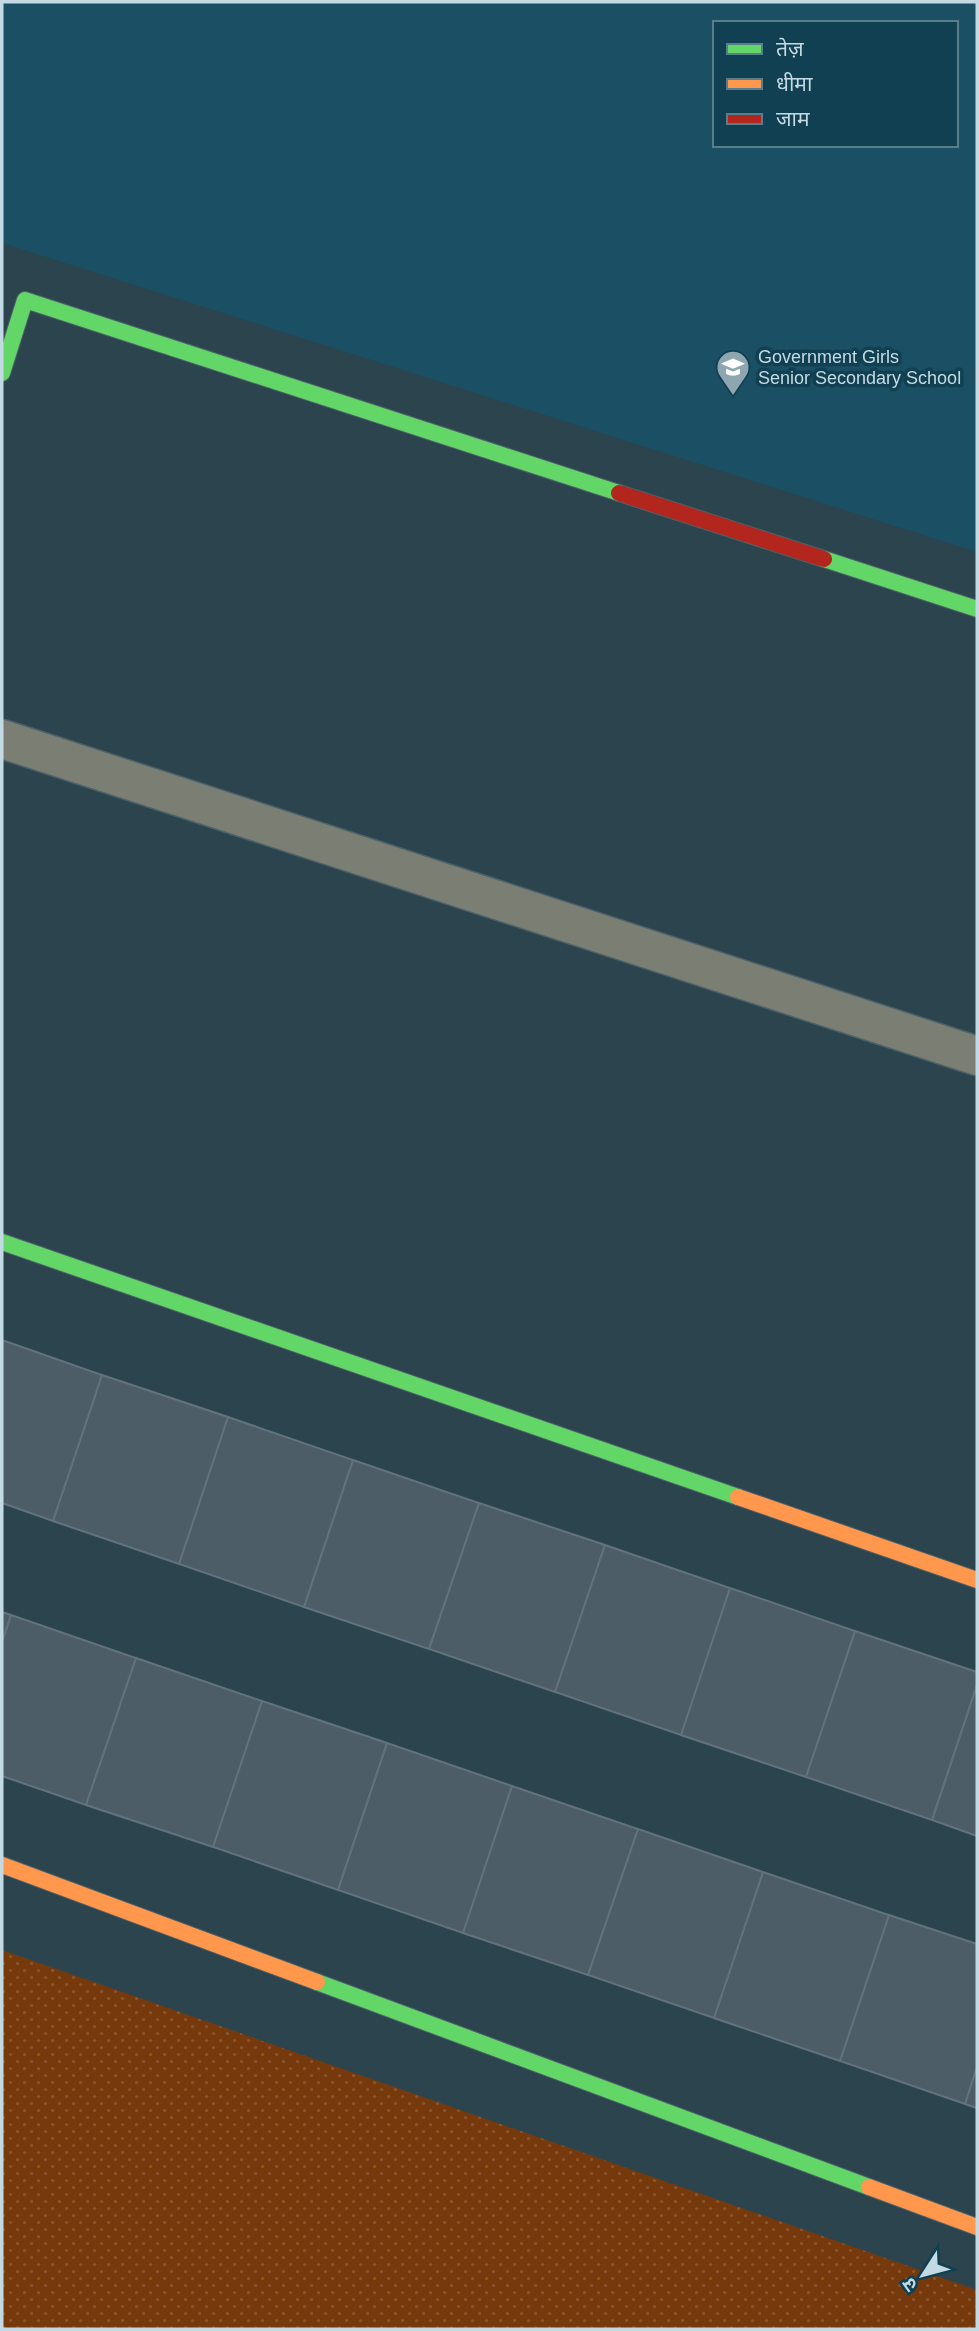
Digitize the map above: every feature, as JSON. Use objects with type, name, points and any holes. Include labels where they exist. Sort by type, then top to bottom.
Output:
[{"type":"street","points":[[2,373],[25,300],[977,609]]},
{"type":"street","points":[[2,739],[977,1056]]},
{"type":"street","points":[[2,1242],[975,1572]]},
{"type":"street","points":[[2,1865],[977,2227]]},
{"type":"shaded area","name":"Government Girls Senior Secondary School","points":[[2,2],[977,2],[977,552],[2,243]]},
{"type":"shaded area","points":[[2,1950],[977,2290],[977,2329],[2,2329]]},
{"type":"building","points":[[2,1340],[102,1375],[53,1521],[2,1503]]},
{"type":"building","points":[[102,1375],[228,1417],[179,1564],[53,1521]]},
{"type":"building","points":[[228,1417],[353,1460],[304,1607],[179,1564]]},
{"type":"building","points":[[353,1460],[479,1503],[429,1649],[304,1607]]},
{"type":"building","points":[[479,1503],[605,1545],[555,1692],[429,1649]]},
{"type":"building","points":[[605,1545],[730,1588],[681,1735],[555,1692]]},
{"type":"building","points":[[730,1588],[855,1631],[806,1777],[681,1735]]},
{"type":"building","points":[[2,1612],[11,1615],[2,1642]]},
{"type":"building","points":[[11,1615],[136,1658],[86,1805],[2,1776],[2,1642]]},
{"type":"building","points":[[855,1631],[977,1672],[977,1685],[932,1820],[806,1777]]},
{"type":"building","points":[[136,1658],[262,1701],[213,1847],[86,1805]]},
{"type":"building","points":[[977,1685],[977,1836],[932,1820]]},
{"type":"building","points":[[262,1701],[387,1743],[338,1890],[213,1847]]},
{"type":"building","points":[[387,1743],[512,1786],[463,1933],[338,1890]]},
{"type":"building","points":[[512,1786],[638,1829],[588,1975],[463,1933]]},
{"type":"building","points":[[638,1829],[763,1872],[714,2018],[588,1975]]},
{"type":"building","points":[[763,1872],[889,1915],[840,2061],[714,2018]]},
{"type":"building","points":[[889,1915],[977,1944],[977,2067],[965,2104],[840,2061]]},
{"type":"building","points":[[977,2067],[977,2108],[965,2104]]},
{"type":"traffic: fast","points":[[2,373],[25,300],[619,493]]},
{"type":"traffic: fast","points":[[824,559],[977,609]]},
{"type":"traffic: fast","points":[[2,1242],[738,1497]]},
{"type":"traffic: fast","points":[[317,1982],[869,2187]]},
{"type":"traffic: slow","points":[[738,1497],[977,1580]]},
{"type":"traffic: slow","points":[[2,1865],[317,1982]]},
{"type":"traffic: slow","points":[[869,2187],[977,2227]]},
{"type":"traffic: jam","points":[[619,493],[824,559]]},
{"type":"place","name":"Government Girls Senior Secondary School","points":[[733,397]]}]
